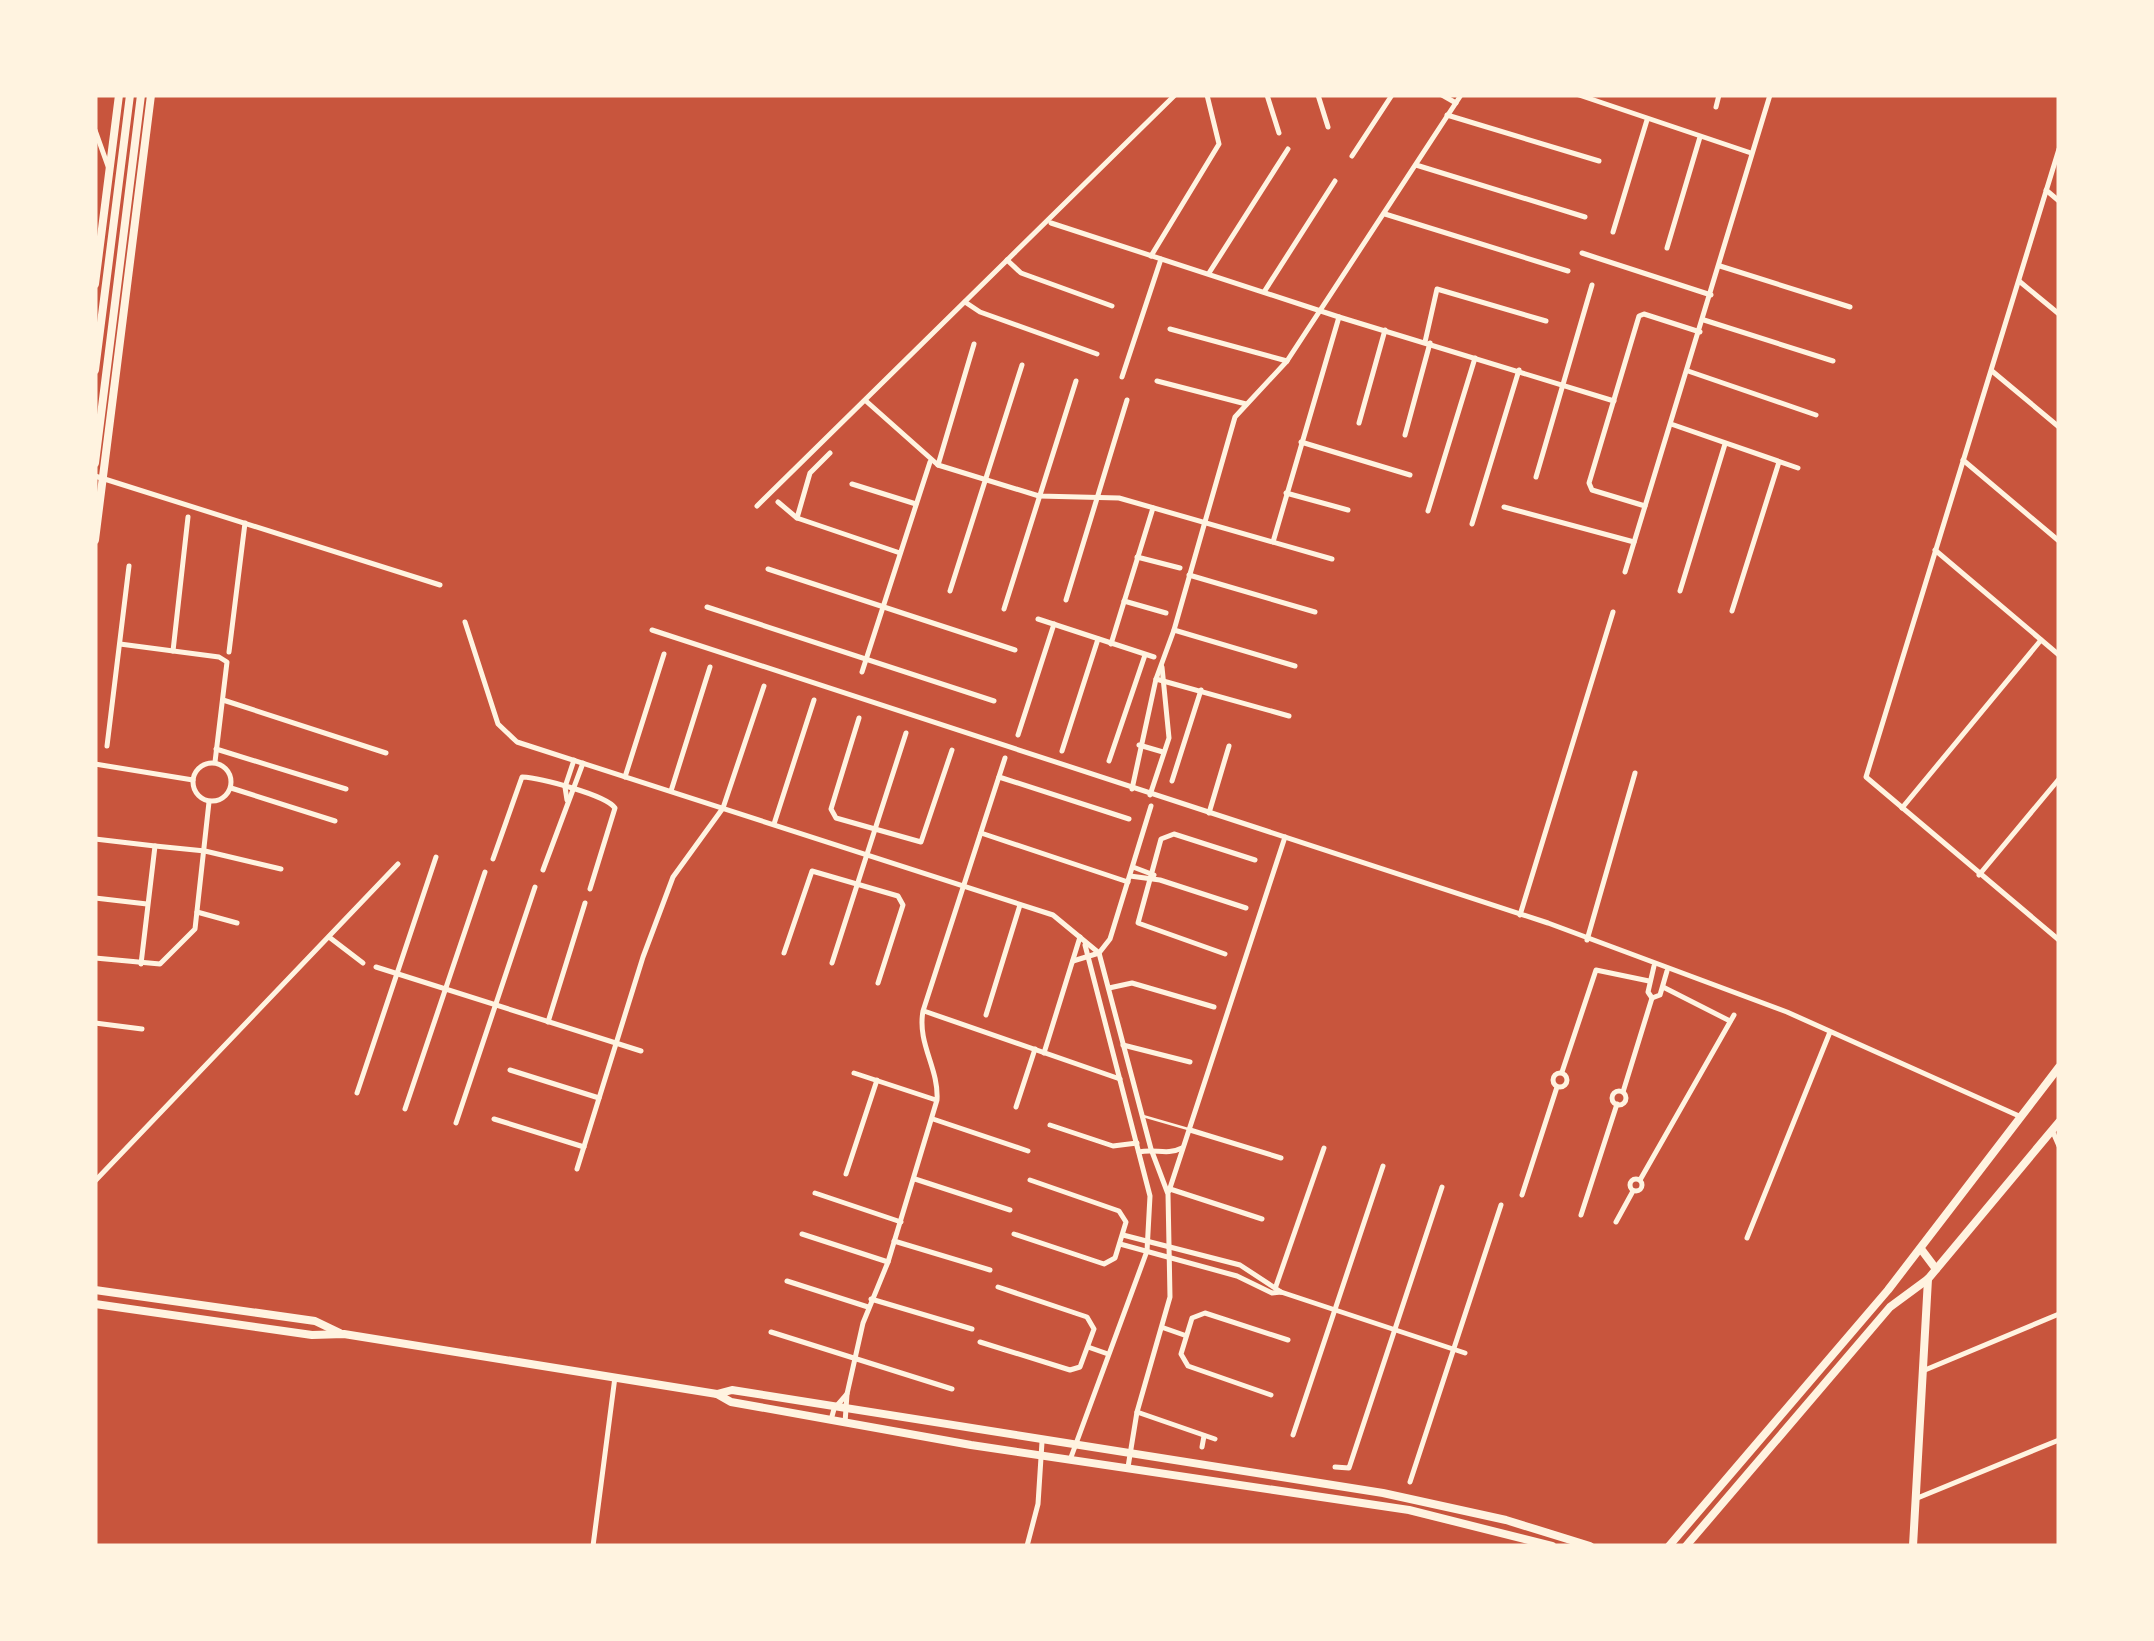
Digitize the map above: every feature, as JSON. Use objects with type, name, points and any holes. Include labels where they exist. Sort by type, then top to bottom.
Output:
[{"type":"main road","points":[[95,284],[119,95]]},
{"type":"main road","points":[[95,370],[130,95]]},
{"type":"main road","points":[[95,540],[98,477],[141,95]]},
{"type":"main road","points":[[95,463],[151,95]]},
{"type":"main road","points":[[1669,1546],[1910,1263],[2059,1067]]},
{"type":"main road","points":[[1686,1546],[1890,1306],[1928,1279],[2056,1126]]},
{"type":"main road","points":[[1920,1249],[1936,1269]]},
{"type":"main road","points":[[1910,1263],[1928,1279]]},
{"type":"main road","points":[[1913,1546],[1928,1279]]},
{"type":"main road","points":[[95,1290],[315,1322],[344,1334]]},
{"type":"main road","points":[[95,1304],[312,1335],[344,1334],[616,1377],[717,1394],[731,1402],[831,1421],[1471,1524],[1552,1546]]},
{"type":"main road","points":[[717,1394],[732,1390],[1129,1456],[1383,1493],[1491,1517],[1590,1546]]},
{"type":"main road","points":[[1280,1491],[1281,1480]]},
{"type":"main road","points":[[1460,1510],[1471,1524]]},
{"type":"main road","points":[[1471,1524],[1491,1517]]},
{"type":"street","points":[[757,506],[1006,259],[1050,223],[1175,95]]},
{"type":"street","points":[[1151,256],[1220,144],[1207,95]]},
{"type":"street","points":[[1266,95],[1279,132]]},
{"type":"street","points":[[1318,95],[1328,128]]},
{"type":"street","points":[[1352,156],[1392,95]]},
{"type":"street","points":[[1442,95],[1456,103]]},
{"type":"street","points":[[1132,789],[1139,745],[1234,417],[1269,385],[1461,95]]},
{"type":"street","points":[[1579,95],[1752,154]]},
{"type":"street","points":[[1613,105],[1616,95]]},
{"type":"street","points":[[1716,107],[1719,95]]},
{"type":"street","points":[[1625,572],[1770,95]]},
{"type":"street","points":[[1447,115],[1599,162]]},
{"type":"street","points":[[1613,232],[1647,120]]},
{"type":"street","points":[[95,130],[110,171]]},
{"type":"street","points":[[1667,248],[1700,137]]},
{"type":"street","points":[[2059,149],[1866,777],[2059,940]]},
{"type":"street","points":[[1209,273],[1288,150]]},
{"type":"street","points":[[1415,164],[1585,217]]},
{"type":"street","points":[[1264,292],[1335,181]]},
{"type":"street","points":[[2046,190],[2059,201]]},
{"type":"street","points":[[1384,214],[1568,271]]},
{"type":"street","points":[[1050,223],[1339,318],[1614,401]]},
{"type":"street","points":[[1582,253],[1712,295]]},
{"type":"street","points":[[1006,259],[1021,273],[1112,306]]},
{"type":"street","points":[[1122,376],[1162,259]]},
{"type":"street","points":[[1720,266],[1850,307]]},
{"type":"street","points":[[2019,281],[2059,314]]},
{"type":"street","points":[[1536,476],[1592,285]]},
{"type":"street","points":[[1404,435],[1428,343],[1437,289],[1546,321]]},
{"type":"street","points":[[965,302],[980,312],[1097,354]]},
{"type":"street","points":[[1644,506],[1589,488],[1641,314],[1700,332]]},
{"type":"street","points":[[1272,542],[1339,318]]},
{"type":"street","points":[[1704,320],[1833,361]]},
{"type":"street","points":[[1170,329],[1286,360]]},
{"type":"street","points":[[1359,422],[1386,330]]},
{"type":"street","points":[[862,672],[916,504],[934,464],[974,344]]},
{"type":"street","points":[[1428,511],[1475,358]]},
{"type":"street","points":[[950,591],[1022,366]]},
{"type":"street","points":[[1472,524],[1519,370]]},
{"type":"street","points":[[1688,371],[1816,415]]},
{"type":"street","points":[[1991,371],[2059,426]]},
{"type":"street","points":[[1004,609],[1076,381]]},
{"type":"street","points":[[1157,381],[1246,404]]},
{"type":"street","points":[[1066,600],[1127,400]]},
{"type":"street","points":[[866,401],[934,464],[1039,496],[1119,498],[1332,560]]},
{"type":"street","points":[[1671,424],[1798,468]]},
{"type":"street","points":[[1302,442],[1410,476]]},
{"type":"street","points":[[1680,591],[1725,444]]},
{"type":"street","points":[[797,518],[807,478],[830,453]]},
{"type":"street","points":[[1963,460],[2059,541]]},
{"type":"street","points":[[1732,611],[1779,462]]},
{"type":"street","points":[[98,477],[440,584]]},
{"type":"street","points":[[852,484],[916,504]]},
{"type":"street","points":[[1286,492],[1348,510]]},
{"type":"street","points":[[778,502],[797,518],[900,553]]},
{"type":"street","points":[[1504,507],[1634,542]]},
{"type":"street","points":[[1111,644],[1153,508]]},
{"type":"street","points":[[173,651],[188,517]]},
{"type":"street","points":[[229,652],[245,523]]},
{"type":"street","points":[[1935,550],[2059,654]]},
{"type":"street","points":[[1137,557],[1180,568]]},
{"type":"street","points":[[108,746],[128,566]]},
{"type":"street","points":[[768,569],[1015,650]]},
{"type":"street","points":[[1189,575],[1315,612]]},
{"type":"street","points":[[1124,601],[1166,613]]},
{"type":"street","points":[[707,607],[994,701]]},
{"type":"street","points":[[1520,915],[1613,612]]},
{"type":"street","points":[[1038,619],[1154,657]]},
{"type":"street","points":[[465,622],[498,724],[518,742],[1053,915],[1098,954],[1151,1149],[1169,1191]]},
{"type":"street","points":[[1018,735],[1054,624]]},
{"type":"street","points":[[652,630],[1520,915],[1830,1032],[2022,1118]]},
{"type":"street","points":[[1174,630],[1295,666]]},
{"type":"street","points":[[1062,750],[1098,639]]},
{"type":"street","points":[[1902,808],[2041,640]]},
{"type":"street","points":[[120,644],[228,662],[215,762]]},
{"type":"street","points":[[625,777],[664,654]]},
{"type":"street","points":[[1109,762],[1145,655]]},
{"type":"street","points":[[670,792],[710,667]]},
{"type":"street","points":[[1160,680],[1289,716]]},
{"type":"street","points":[[1150,795],[1170,722],[1160,680]]},
{"type":"street","points":[[578,1168],[673,877],[723,808],[764,686]]},
{"type":"street","points":[[1172,781],[1201,690]]},
{"type":"street","points":[[222,700],[386,753]]},
{"type":"street","points":[[774,824],[814,700]]},
{"type":"street","points":[[858,718],[831,815],[875,830],[921,842],[952,750]]},
{"type":"street","points":[[832,963],[906,733]]},
{"type":"street","points":[[1139,745],[1163,752]]},
{"type":"street","points":[[1209,814],[1229,746]]},
{"type":"street","points":[[216,749],[346,789]]},
{"type":"street","points":[[846,1423],[847,1394],[869,1303],[888,1262],[937,1100],[935,1076],[922,1043],[923,1011],[1005,758]]},
{"type":"street","points":[[568,800],[565,787],[574,760]]},
{"type":"street","points":[[215,762],[225,767],[231,788],[226,796],[209,802],[200,798],[192,780],[196,770],[215,762]]},
{"type":"street","points":[[543,870],[583,763]]},
{"type":"street","points":[[97,768],[192,780]]},
{"type":"street","points":[[1587,940],[1635,773]]},
{"type":"street","points":[[494,858],[522,777],[565,787],[610,802],[615,808],[590,889]]},
{"type":"street","points":[[999,777],[1130,819]]},
{"type":"street","points":[[1979,875],[2059,779]]},
{"type":"street","points":[[231,788],[335,820]]},
{"type":"street","points":[[95,958],[160,964],[195,930],[209,802]]},
{"type":"street","points":[[1073,961],[1098,954],[1110,939],[1151,806]]},
{"type":"street","points":[[980,833],[1129,878],[1150,877]]},
{"type":"street","points":[[1226,954],[1138,923],[1150,877],[1166,834],[1256,860]]},
{"type":"street","points":[[1127,1468],[1137,1412],[1163,1328],[1172,1256],[1169,1191],[1285,837]]},
{"type":"street","points":[[95,839],[205,851],[280,869]]},
{"type":"street","points":[[141,964],[155,846]]},
{"type":"street","points":[[357,1094],[436,856]]},
{"type":"street","points":[[95,1181],[398,864]]},
{"type":"street","points":[[1132,867],[1150,877],[1246,908]]},
{"type":"street","points":[[784,952],[812,871],[898,896],[903,905],[878,983]]},
{"type":"street","points":[[406,1110],[485,872]]},
{"type":"street","points":[[456,1123],[535,887]]},
{"type":"street","points":[[95,898],[148,904]]},
{"type":"street","points":[[548,1022],[585,903]]},
{"type":"street","points":[[986,1015],[1020,905]]},
{"type":"street","points":[[197,912],[237,923]]},
{"type":"street","points":[[329,936],[362,963]]},
{"type":"street","points":[[1070,1460],[1148,1247],[1150,1196],[1082,939]]},
{"type":"street","points":[[1044,1053],[1082,939]]},
{"type":"street","points":[[1581,1216],[1617,1104],[1626,1100],[1623,1092],[1652,998],[1649,981],[1654,966]]},
{"type":"street","points":[[376,967],[641,1051]]},
{"type":"street","points":[[1522,1195],[1557,1087],[1553,1077],[1562,1072],[1596,970],[1649,981]]},
{"type":"street","points":[[1652,998],[1663,987],[1667,971]]},
{"type":"street","points":[[1108,988],[1132,983],[1214,1007]]},
{"type":"street","points":[[1616,1222],[1633,1191],[1642,1188],[1640,1180],[1731,1018],[1663,987]]},
{"type":"street","points":[[923,1011],[1120,1079]]},
{"type":"street","points":[[95,1023],[142,1029]]},
{"type":"street","points":[[1747,1238],[1830,1032]]},
{"type":"street","points":[[1124,1044],[1190,1062]]},
{"type":"street","points":[[1016,1107],[1034,1048]]},
{"type":"street","points":[[510,1070],[599,1098]]},
{"type":"street","points":[[854,1072],[937,1100]]},
{"type":"street","points":[[1557,1087],[1567,1082],[1562,1072]]},
{"type":"street","points":[[846,1174],[876,1080]]},
{"type":"street","points":[[494,1119],[584,1147]]},
{"type":"street","points":[[933,1119],[1028,1151]]},
{"type":"street","points":[[1050,1125],[1113,1146],[1137,1143]]},
{"type":"street","points":[[2056,1126],[2059,1146]]},
{"type":"street","points":[[1190,1130],[1281,1158]]},
{"type":"street","points":[[1139,1152],[1151,1149],[1168,1154],[1185,1147]]},
{"type":"street","points":[[1123,1235],[1272,1293],[1279,1289],[1324,1148]]},
{"type":"street","points":[[1293,1435],[1383,1166]]},
{"type":"street","points":[[914,1180],[1010,1210]]},
{"type":"street","points":[[1014,1234],[1104,1264],[1116,1258],[1123,1235],[1126,1222],[1120,1211],[1030,1180]]},
{"type":"street","points":[[1335,1468],[1348,1468],[1442,1186]]},
{"type":"street","points":[[1169,1191],[1262,1219]]},
{"type":"street","points":[[815,1194],[901,1222]]},
{"type":"street","points":[[1410,1482],[1501,1205]]},
{"type":"street","points":[[802,1234],[888,1262]]},
{"type":"street","points":[[894,1241],[990,1270]]},
{"type":"street","points":[[1120,1244],[1170,1245],[1240,1265],[1279,1289],[1465,1353]]},
{"type":"street","points":[[787,1281],[972,1329]]},
{"type":"street","points":[[980,1342],[1070,1370],[1080,1367],[1094,1330],[1087,1318],[998,1287]]},
{"type":"street","points":[[1271,1395],[1188,1366],[1181,1354],[1184,1334],[1192,1318],[1205,1312],[1288,1340]]},
{"type":"street","points":[[1925,1370],[2059,1314]]},
{"type":"street","points":[[1163,1328],[1184,1334]]},
{"type":"street","points":[[771,1332],[952,1389]]},
{"type":"street","points":[[1088,1347],[1108,1354]]},
{"type":"street","points":[[593,1546],[616,1377]]},
{"type":"street","points":[[831,1421],[834,1409],[847,1394]]},
{"type":"street","points":[[1137,1412],[1214,1439]]},
{"type":"street","points":[[1202,1447],[1204,1436]]},
{"type":"street","points":[[1914,1499],[2059,1440]]},
{"type":"street","points":[[1026,1546],[1038,1504],[1042,1442]]},
{"type":"lane","points":[[1142,1116],[1190,1130]]}]
